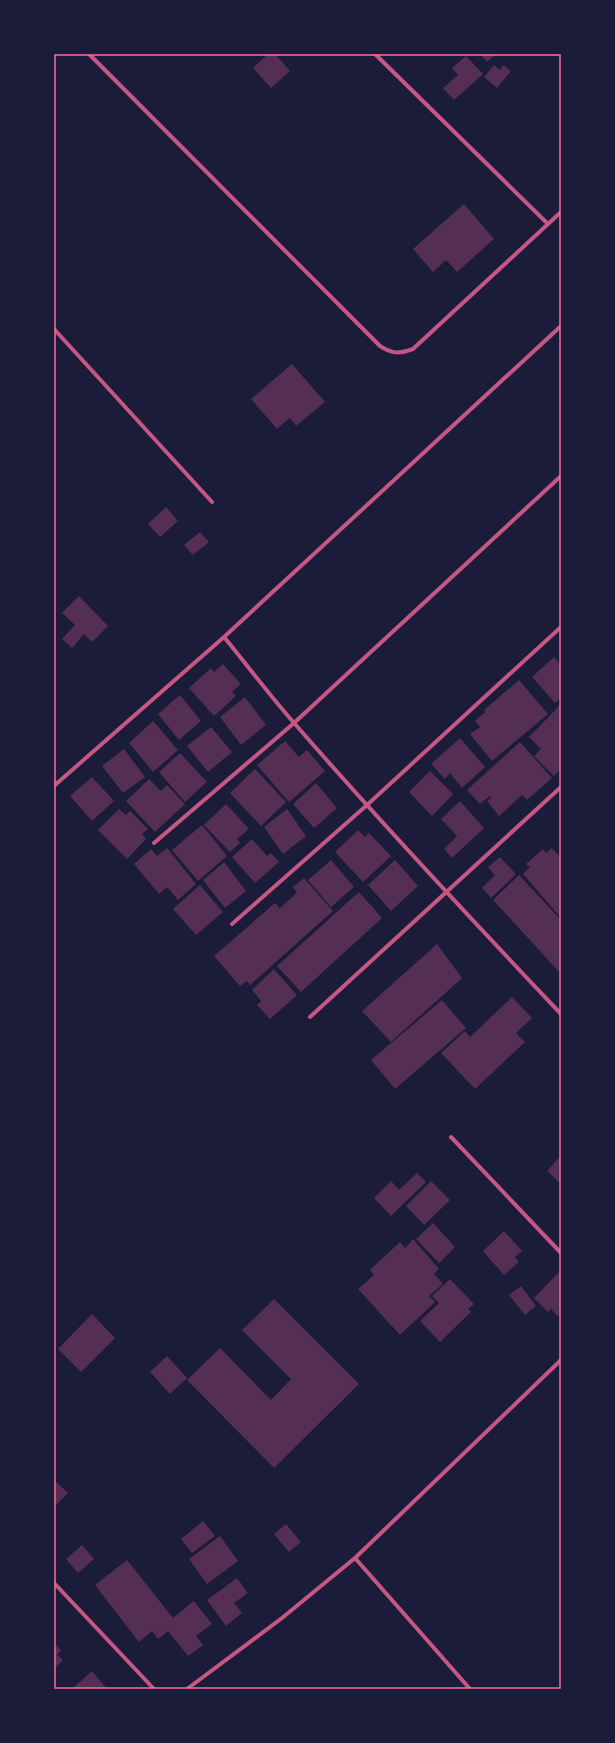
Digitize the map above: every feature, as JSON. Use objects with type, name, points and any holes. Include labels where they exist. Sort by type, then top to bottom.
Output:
[{"type":"street","points":[[90,54],[380,346],[388,351],[403,352],[413,348],[561,212]]},
{"type":"street","points":[[375,54],[548,224]]},
{"type":"street","points":[[54,785],[224,637],[561,326]]},
{"type":"street","points":[[54,329],[212,502]]},
{"type":"street","points":[[154,843],[294,723],[561,476]]},
{"type":"street","points":[[232,924],[367,805],[561,627]]},
{"type":"street","points":[[224,637],[294,723],[367,805],[446,893],[561,1014]]},
{"type":"street","points":[[310,1017],[561,787]]},
{"type":"street","points":[[452,1137],[561,1253]]},
{"type":"street","points":[[187,1689],[282,1618],[355,1558],[561,1360]]},
{"type":"street","points":[[355,1558],[470,1689]]},
{"type":"street","points":[[54,1583],[154,1689]]},
{"type":"building","points":[[268,54],[275,54],[290,71],[271,88],[253,68]]},
{"type":"building","points":[[480,54],[496,54],[487,62]]},
{"type":"building","points":[[466,56],[483,74],[454,100],[443,88],[458,75],[452,68]]},
{"type":"building","points":[[494,65],[500,70],[503,65],[511,71],[497,88],[484,77]]},
{"type":"building","points":[[464,204],[494,239],[457,272],[446,260],[433,272],[413,249]]},
{"type":"building","points":[[292,364],[325,402],[296,426],[290,418],[277,429],[251,399]]},
{"type":"building","points":[[166,507],[178,521],[160,537],[148,524]]},
{"type":"building","points":[[200,532],[209,542],[193,555],[184,545]]},
{"type":"building","points":[[79,596],[108,626],[92,642],[84,634],[72,648],[62,639],[75,625],[62,613]]},
{"type":"building","points":[[554,657],[561,665],[561,698],[555,703],[532,677]]},
{"type":"building","points":[[223,664],[241,684],[232,692],[236,696],[214,716],[189,688],[211,668],[214,672]]},
{"type":"building","points":[[519,680],[548,714],[492,761],[470,734],[480,727],[475,721],[485,712],[484,710]]},
{"type":"building","points":[[180,695],[201,721],[179,740],[158,714]]},
{"type":"building","points":[[245,697],[266,725],[241,745],[220,717]]},
{"type":"building","points":[[561,704],[561,769],[554,776],[534,756],[541,749],[529,737]]},
{"type":"building","points":[[153,721],[178,750],[153,772],[129,743]]},
{"type":"building","points":[[211,727],[232,752],[208,772],[187,746]]},
{"type":"building","points":[[460,738],[485,767],[462,788],[450,773],[445,779],[431,764]]},
{"type":"building","points":[[285,741],[299,757],[307,750],[325,771],[289,802],[257,765]]},
{"type":"building","points":[[520,742],[552,778],[527,800],[522,795],[499,816],[487,801],[491,798],[490,796],[480,804],[467,790]]},
{"type":"building","points":[[124,749],[145,777],[123,793],[102,766]]},
{"type":"building","points":[[180,753],[207,782],[185,802],[159,772]]},
{"type":"building","points":[[255,769],[286,802],[261,826],[230,793]]},
{"type":"building","points":[[430,771],[453,794],[432,816],[409,792]]},
{"type":"building","points":[[92,777],[114,801],[92,821],[70,796]]},
{"type":"building","points":[[149,779],[161,791],[167,785],[185,804],[155,832],[126,801]]},
{"type":"building","points":[[316,783],[337,808],[314,828],[293,804]]},
{"type":"building","points":[[460,801],[484,828],[452,858],[444,849],[457,836],[441,819]]},
{"type":"building","points":[[226,804],[249,829],[237,839],[240,843],[230,852],[204,825]]},
{"type":"building","points":[[119,809],[126,815],[130,811],[148,829],[142,834],[146,839],[127,859],[98,830]]},
{"type":"building","points":[[287,809],[306,836],[283,854],[264,827]]},
{"type":"building","points":[[202,825],[227,856],[198,881],[172,850]]},
{"type":"building","points":[[358,830],[365,837],[369,833],[391,856],[363,882],[335,852]]},
{"type":"building","points":[[252,839],[267,856],[271,853],[279,862],[255,883],[232,857]]},
{"type":"building","points":[[167,848],[196,884],[178,900],[167,887],[159,894],[134,864],[151,849],[157,856]]},
{"type":"building","points":[[552,848],[561,858],[561,895],[559,897],[561,899],[561,918],[523,874],[530,867],[526,864],[543,849],[546,853]]},
{"type":"building","points":[[500,857],[516,874],[491,898],[482,888],[495,875],[488,867]]},
{"type":"building","points":[[331,860],[354,887],[331,907],[308,880]]},
{"type":"building","points":[[395,860],[418,886],[391,911],[368,885]]},
{"type":"building","points":[[224,862],[246,891],[225,908],[203,880]]},
{"type":"building","points":[[519,875],[561,920],[561,974],[493,900]]},
{"type":"building","points":[[304,878],[333,911],[250,985],[247,981],[240,986],[214,956],[275,903],[280,908],[297,893],[293,887]]},
{"type":"building","points":[[200,885],[223,912],[196,935],[173,909]]},
{"type":"building","points":[[359,892],[382,918],[301,992],[277,966]]},
{"type":"building","points":[[437,944],[462,978],[391,1042],[362,1011]]},
{"type":"building","points":[[274,969],[297,995],[270,1019],[257,1005],[261,1001],[252,990]]},
{"type":"building","points":[[512,997],[532,1018],[516,1033],[525,1042],[475,1089],[441,1053],[465,1031],[470,1037]]},
{"type":"building","points":[[442,1000],[466,1028],[395,1089],[371,1060]]},
{"type":"building","points":[[561,1155],[561,1184],[547,1171]]},
{"type":"building","points":[[417,1173],[426,1182],[391,1216],[374,1198],[391,1181],[399,1190]]},
{"type":"building","points":[[431,1181],[450,1200],[424,1225],[406,1206]]},
{"type":"building","points":[[433,1223],[455,1247],[439,1263],[416,1239]]},
{"type":"building","points":[[504,1231],[522,1251],[515,1257],[519,1262],[504,1275],[483,1251]]},
{"type":"building","points":[[413,1239],[439,1269],[434,1274],[443,1284],[429,1296],[435,1302],[400,1335],[358,1289],[374,1275],[370,1270],[400,1242],[405,1248]]},
{"type":"building","points":[[559,1272],[561,1274],[561,1314],[558,1316],[551,1309],[548,1312],[534,1298]]},
{"type":"building","points":[[450,1279],[474,1304],[468,1309],[471,1312],[440,1342],[420,1321],[439,1303],[432,1296]]},
{"type":"building","points":[[521,1286],[536,1306],[525,1315],[509,1295]]},
{"type":"building","points":[[274,1299],[359,1384],[274,1468],[187,1380],[220,1348],[271,1400],[291,1379],[242,1330]]},
{"type":"building","points":[[92,1314],[115,1338],[81,1372],[58,1349]]},
{"type":"building","points":[[167,1356],[187,1378],[170,1394],[150,1372]]},
{"type":"building","points":[[54,1480],[68,1493],[54,1507]]},
{"type":"building","points":[[203,1521],[215,1536],[192,1553],[181,1539]]},
{"type":"building","points":[[286,1524],[301,1542],[289,1552],[274,1534]]},
{"type":"building","points":[[220,1536],[238,1561],[207,1584],[189,1559]]},
{"type":"building","points":[[82,1545],[94,1559],[78,1573],[66,1559]]},
{"type":"building","points":[[127,1560],[173,1618],[194,1601],[212,1624],[196,1636],[203,1645],[188,1656],[168,1631],[158,1639],[152,1631],[139,1642],[95,1585]]},
{"type":"building","points":[[237,1578],[248,1593],[234,1603],[242,1613],[226,1626],[207,1600]]},
{"type":"building","points":[[54,1643],[61,1650],[57,1655],[63,1660],[54,1669]]},
{"type":"building","points":[[92,1671],[107,1689],[76,1689],[74,1687]]}]
